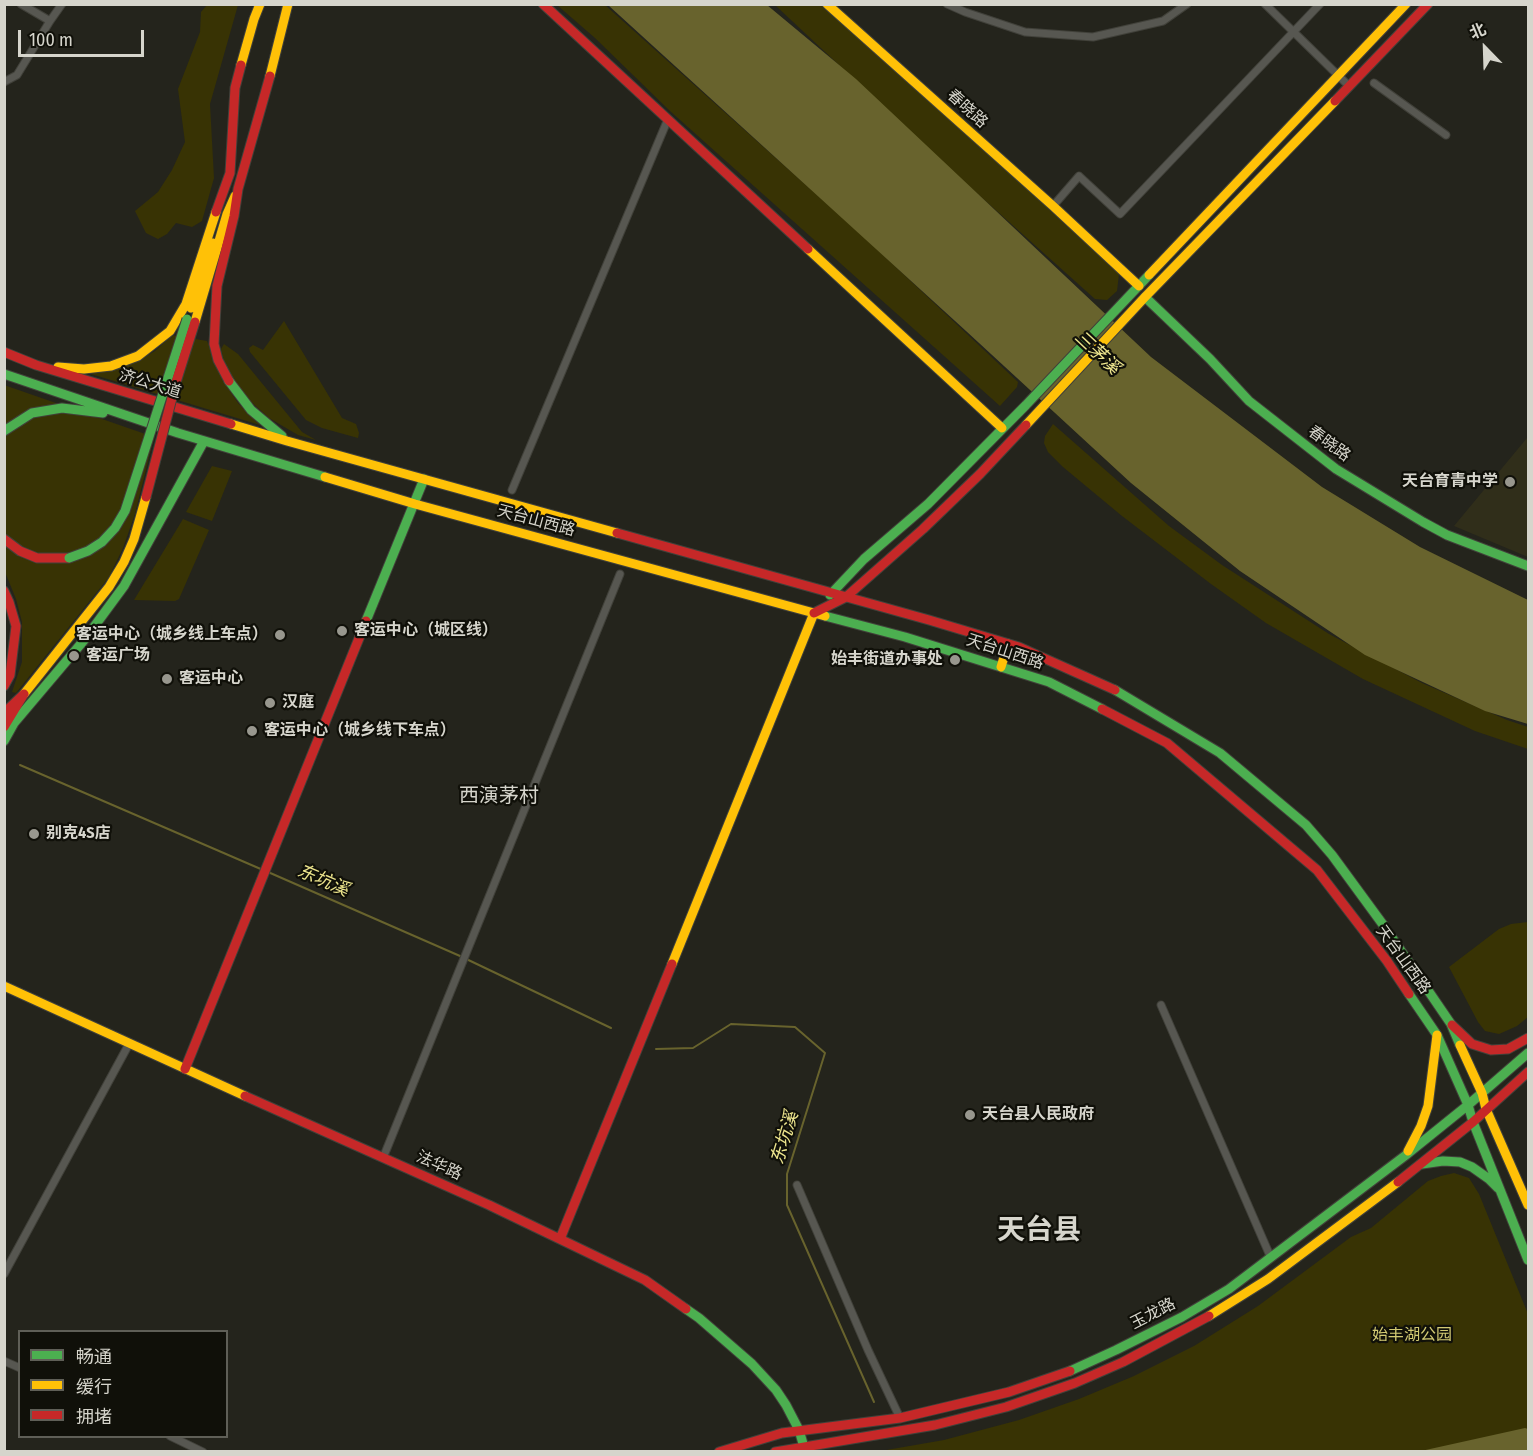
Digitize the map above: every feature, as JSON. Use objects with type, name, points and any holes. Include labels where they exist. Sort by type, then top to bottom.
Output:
[{"type":"main road","points":[[187,320],[186,304],[230,173],[235,88],[260,4]]},
{"type":"main road","points":[[287,441],[251,410],[231,386],[218,360],[214,335],[217,286],[234,216],[238,189],[288,4]]},
{"type":"main road","points":[[543,4],[1002,428]]},
{"type":"main road","name":"春晓路","points":[[827,4],[1139,286]]},
{"type":"main road","points":[[560,1239],[814,613],[864,559],[928,504],[1026,405],[1406,4]]},
{"type":"main road","points":[[814,613],[846,597],[972,482],[1145,297],[1428,4]]},
{"type":"main road","points":[[4,727],[24,694],[109,587],[134,539],[177,380],[187,320],[222,214],[226,187]]},
{"type":"main road","points":[[4,539],[20,551],[37,558],[69,558],[88,551],[102,542],[114,528],[125,511],[187,320],[238,189]]},
{"type":"main road","name":"春晓路","points":[[1145,297],[1249,401],[1336,469],[1447,535],[1528,566]]},
{"type":"main road","points":[[36,365],[84,369],[111,366],[138,356],[187,320]]},
{"type":"main road","name":"济公大道","points":[[4,352],[36,365],[287,441]]},
{"type":"main road","points":[[4,374],[204,441],[124,586],[85,639],[14,723],[4,741]]},
{"type":"main road","points":[[4,431],[32,413],[62,408],[122,415]]},
{"type":"main road","name":"天台山西路","points":[[204,441],[415,504],[905,637],[1049,682],[1167,743],[1317,870],[1387,961],[1437,1035],[1468,1105],[1528,1260]]},
{"type":"main road","name":"天台山西路","points":[[287,441],[832,592],[1019,647],[1123,694],[1178,727],[1220,753],[1306,825],[1363,897],[1451,1024],[1528,1205]]},
{"type":"main road","points":[[185,1069],[424,479]]},
{"type":"main road","points":[[4,591],[16,626],[10,675],[4,686]]},
{"type":"main road","points":[[1000,667],[1008,644]]},
{"type":"main road","points":[[4,713],[24,694]]},
{"type":"main road","points":[[1167,743],[1178,727]]},
{"type":"main road","name":"法华路","points":[[4,986],[560,1239],[645,1280],[699,1318],[752,1364],[776,1390],[786,1405],[799,1430],[804,1447]]},
{"type":"main road","points":[[1451,1024],[1472,1044],[1491,1050],[1508,1048],[1528,1038]]},
{"type":"main road","points":[[1406,1155],[1421,1126],[1428,1106],[1437,1035]]},
{"type":"main road","name":"玉龙路","points":[[719,1452],[782,1433],[900,1418],[1009,1392],[1067,1372],[1116,1350],[1182,1317],[1229,1289],[1406,1155],[1528,1053]]},
{"type":"main road","name":"玉龙路","points":[[775,1452],[935,1425],[996,1409],[1075,1383],[1123,1362],[1220,1310],[1268,1279],[1420,1165],[1473,1122],[1528,1072]]},
{"type":"main road","points":[[1420,1165],[1443,1161],[1460,1162],[1472,1167],[1500,1190]]},
{"type":"street","points":[[21,4],[50,21]]},
{"type":"street","points":[[4,82],[17,75],[62,4]]},
{"type":"street","points":[[838,15],[839,4]]},
{"type":"street","points":[[947,4],[1025,32],[1093,37],[1163,21],[1186,4]]},
{"type":"street","points":[[1265,4],[1349,86]]},
{"type":"street","points":[[1053,206],[1079,176],[1120,214],[1320,4]]},
{"type":"street","points":[[1374,83],[1446,135]]},
{"type":"street","points":[[512,490],[668,119]]},
{"type":"street","points":[[382,1158],[620,574]]},
{"type":"street","points":[[1161,1005],[1271,1258]]},
{"type":"street","points":[[4,1274],[129,1044]]},
{"type":"street","points":[[797,1185],[900,1418]]},
{"type":"street","points":[[4,1361],[18,1367]]},
{"type":"street","points":[[172,1438],[203,1452]]},
{"type":"shaded area","name":"天台育青中学","points":[[1528,434],[1528,557],[1454,526]]},
{"type":"green space","points":[[207,5],[238,5],[210,104],[214,178],[202,221],[192,227],[176,223],[167,234],[158,239],[146,233],[135,211],[158,192],[172,170],[185,142],[178,89],[200,32],[201,12]]},
{"type":"green space","points":[[557,5],[605,5],[865,238],[1018,382],[1017,387],[1000,406],[670,111],[595,38]]},
{"type":"green space","points":[[775,5],[828,5],[1119,274],[1117,291],[1107,300],[1095,299],[951,170]]},
{"type":"green space","points":[[284,321],[342,418],[356,424],[358,438],[322,428],[306,420],[250,352],[249,348],[253,345],[263,350]]},
{"type":"green space","points":[[172,335],[207,341],[222,379],[238,403],[260,425],[91,374],[134,363],[155,351]]},
{"type":"green space","points":[[224,344],[238,354],[302,432],[316,440],[298,435],[269,418],[239,391],[225,366],[221,349]]},
{"type":"green space","points":[[4,385],[154,437],[135,514],[123,548],[109,577],[16,693],[12,692],[22,662],[22,622],[5,572]]},
{"type":"green space","points":[[1053,424],[1169,526],[1222,565],[1329,634],[1422,683],[1528,727],[1528,749],[1475,731],[1363,679],[1266,623],[1122,516],[1063,467],[1048,452],[1044,443],[1045,436]]},
{"type":"green space","points":[[212,466],[232,471],[212,521],[186,512]]},
{"type":"green space","points":[[183,519],[209,530],[179,599],[175,601],[134,600]]},
{"type":"green space","points":[[1528,922],[1528,1017],[1517,1026],[1499,1034],[1485,1031],[1449,967],[1499,929],[1511,924]]},
{"type":"green space","name":"始丰湖公园","points":[[1454,1173],[1469,1178],[1479,1194],[1528,1314],[1528,1451],[875,1452],[944,1440],[1019,1420],[1079,1399],[1134,1376],[1194,1346],[1258,1306],[1351,1237],[1371,1228],[1428,1181]]},
{"type":"water","name":"三茅溪","points":[[608,5],[767,5],[856,79],[1151,357],[1322,487],[1420,547],[1528,600],[1528,724],[1485,711],[1365,655],[1240,571],[1131,483]]},
{"type":"water","points":[[1528,1429],[1528,1451],[1421,1451]]},
{"type":"waterway","name":"东坑溪","points":[[20,765],[263,870]]},
{"type":"waterway","name":"东坑溪","points":[[268,872],[460,956],[611,1028]]},
{"type":"waterway","name":"东坑溪","points":[[656,1049],[693,1048],[731,1024],[795,1027],[825,1053],[787,1174],[787,1205],[874,1402]]},
{"type":"traffic: fast","points":[[830,595],[864,559],[928,504],[1149,275]]},
{"type":"traffic: fast","points":[[1145,297],[1210,359],[1249,401],[1336,469],[1447,535],[1528,566]]},
{"type":"traffic: fast","points":[[69,558],[88,551],[102,542],[115,528],[125,511],[187,319]]},
{"type":"traffic: fast","points":[[4,374],[178,433],[325,477]]},
{"type":"traffic: fast","points":[[229,381],[251,410],[282,436]]},
{"type":"traffic: fast","points":[[4,431],[32,413],[62,408],[103,413]]},
{"type":"traffic: fast","points":[[4,741],[14,723],[85,639],[124,586],[204,441]]},
{"type":"traffic: fast","points":[[366,621],[424,479]]},
{"type":"traffic: fast","points":[[825,616],[905,637],[1049,682],[1102,709]]},
{"type":"traffic: fast","points":[[1115,690],[1220,753],[1306,825],[1332,855],[1384,926],[1451,1024],[1460,1045]]},
{"type":"traffic: fast","points":[[1409,994],[1437,1035],[1468,1105],[1528,1260]]},
{"type":"traffic: fast","points":[[1070,1371],[1182,1317],[1229,1289],[1406,1155],[1528,1053]]},
{"type":"traffic: fast","points":[[1422,1164],[1443,1161],[1460,1162],[1472,1167],[1498,1188]]},
{"type":"traffic: fast","points":[[686,1309],[752,1364],[776,1390],[799,1430],[804,1447]]},
{"type":"traffic: slow","points":[[241,65],[260,4]]},
{"type":"traffic: slow","points":[[270,76],[288,4]]},
{"type":"traffic: slow","points":[[827,4],[1139,286]]},
{"type":"traffic: slow","points":[[1149,275],[1406,4]]},
{"type":"traffic: slow","points":[[1026,425],[1145,297],[1335,101]]},
{"type":"traffic: slow","points":[[195,322],[227,214],[235,196]]},
{"type":"traffic: slow","points":[[58,367],[84,369],[111,366],[138,356],[170,331],[186,304],[216,212]]},
{"type":"traffic: slow","points":[[191,308],[213,243]]},
{"type":"traffic: slow","points":[[808,249],[1002,428]]},
{"type":"traffic: slow","points":[[231,424],[617,533]]},
{"type":"traffic: slow","points":[[325,477],[415,504],[825,616]]},
{"type":"traffic: slow","points":[[24,694],[109,587],[134,539],[146,497]]},
{"type":"traffic: slow","points":[[672,964],[814,613]]},
{"type":"traffic: slow","points":[[1001,667],[1008,644]]},
{"type":"traffic: slow","points":[[4,986],[245,1096]]},
{"type":"traffic: slow","points":[[1408,1151],[1428,1106],[1437,1035]]},
{"type":"traffic: slow","points":[[1460,1045],[1528,1205]]},
{"type":"traffic: slow","points":[[1209,1316],[1268,1279],[1398,1182]]},
{"type":"traffic: jam","points":[[543,4],[808,249]]},
{"type":"traffic: jam","points":[[1335,101],[1428,4]]},
{"type":"traffic: jam","points":[[216,212],[230,173],[235,88],[241,65]]},
{"type":"traffic: jam","points":[[229,381],[218,360],[214,344],[217,286],[234,216],[238,189],[270,76]]},
{"type":"traffic: jam","points":[[146,497],[177,379],[195,322]]},
{"type":"traffic: jam","points":[[4,352],[36,365],[231,424]]},
{"type":"traffic: jam","points":[[814,613],[846,597],[923,529],[1026,425]]},
{"type":"traffic: jam","points":[[617,533],[1019,647],[1115,690]]},
{"type":"traffic: jam","points":[[4,539],[20,551],[37,558],[69,558]]},
{"type":"traffic: jam","points":[[4,591],[16,626],[10,675],[4,686]]},
{"type":"traffic: jam","points":[[185,1069],[366,621]]},
{"type":"traffic: jam","points":[[4,713],[24,694],[4,727]]},
{"type":"traffic: jam","points":[[1102,709],[1167,743],[1317,870],[1387,961],[1409,994]]},
{"type":"traffic: jam","points":[[560,1239],[672,964]]},
{"type":"traffic: jam","points":[[1452,1025],[1472,1044],[1491,1050],[1508,1049],[1528,1038]]},
{"type":"traffic: jam","points":[[1398,1182],[1473,1122],[1528,1072]]},
{"type":"traffic: jam","points":[[245,1096],[489,1205],[645,1280],[686,1309]]},
{"type":"traffic: jam","points":[[775,1452],[935,1425],[1006,1407],[1075,1383],[1123,1362],[1209,1316]]},
{"type":"traffic: jam","points":[[719,1452],[782,1433],[900,1418],[1009,1392],[1070,1371]]},
{"type":"place","name":"天台育青中学","points":[[1510,482]]},
{"type":"place","name":"客运中心（城区线）","points":[[342,631]]},
{"type":"place","name":"客运中心（城乡线上车点）","points":[[280,635]]},
{"type":"place","name":"客运广场","points":[[74,656]]},
{"type":"place","name":"始丰街道办事处","points":[[955,660]]},
{"type":"place","name":"客运中心","points":[[167,679]]},
{"type":"place","name":"汉庭","points":[[270,703]]},
{"type":"place","name":"客运中心（城乡线下车点）","points":[[252,731]]},
{"type":"place","name":"别克4S店","points":[[34,834]]},
{"type":"place","name":"天台县人民政府","points":[[970,1115]]},
{"type":"district","name":"西演茅村","points":[[499,796]]},
{"type":"district","name":"天台县","points":[[1039,1231]]}]
